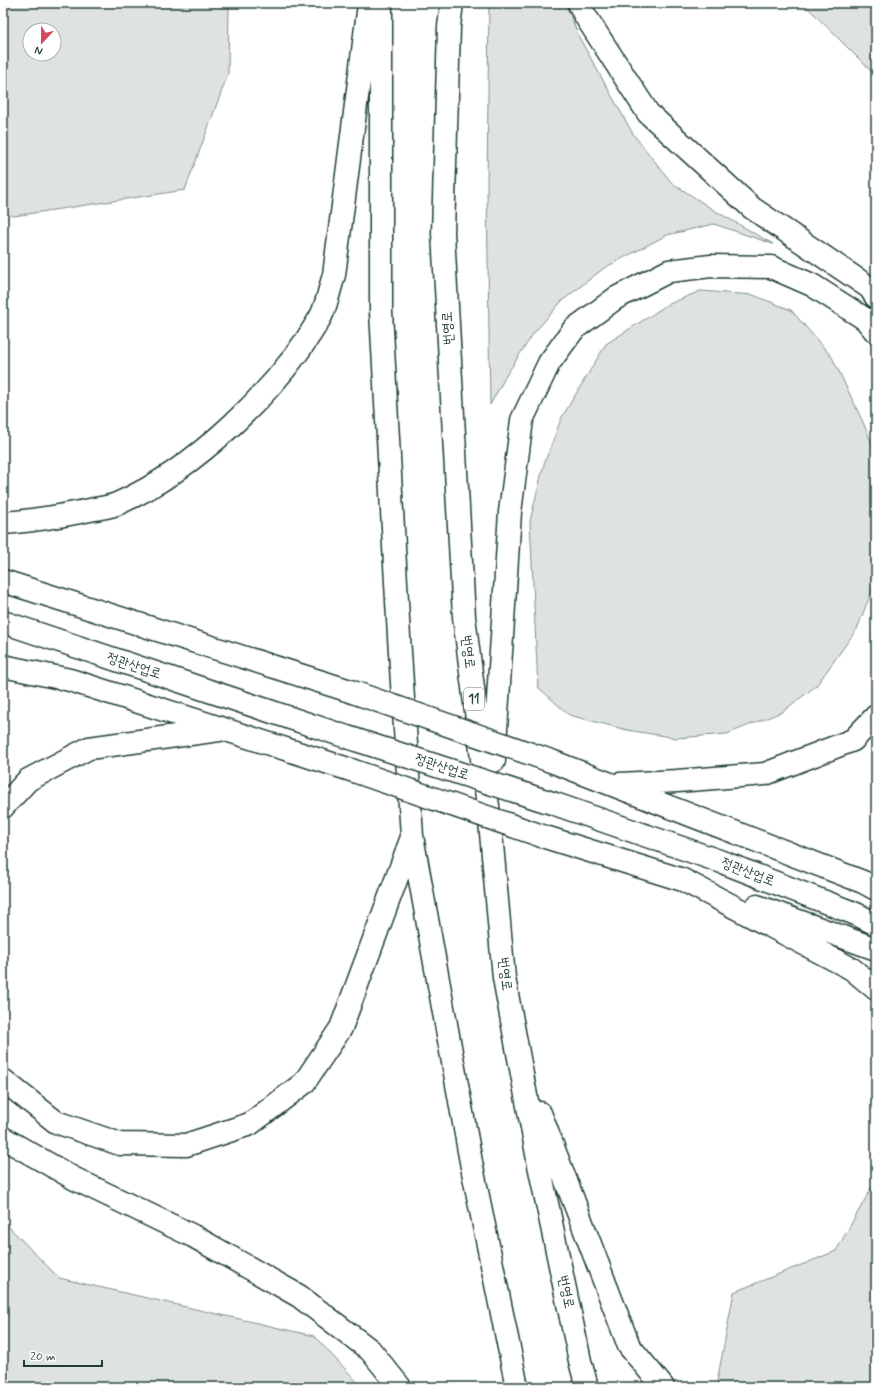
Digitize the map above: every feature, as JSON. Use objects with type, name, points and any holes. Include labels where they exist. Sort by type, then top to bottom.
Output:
[{"type":"highway","points":[[3,523],[61,516],[118,504],[164,480],[207,446],[249,408],[288,365],[321,317],[334,275],[370,3]]},
{"type":"highway","points":[[381,3],[381,312],[412,836],[471,1162],[517,1387]]},
{"type":"highway","name":"번영로","points":[[452,3],[449,27],[443,233],[464,617],[490,822],[504,978],[542,1180],[580,1361],[588,1387]]},
{"type":"highway","points":[[579,3],[584,14],[648,113],[752,208],[870,288],[876,297]]},
{"type":"highway","points":[[490,822],[510,512],[522,420],[549,363],[574,329],[616,298],[670,271],[711,266],[771,267],[812,285],[865,319],[876,332]]},
{"type":"highway","points":[[3,581],[347,690],[551,761],[863,882],[876,889]]},
{"type":"highway","name":"정관산업로","points":[[3,622],[555,804],[722,862],[856,914],[876,924]]},
{"type":"highway","points":[[3,666],[70,680],[351,770],[542,836],[683,880],[876,949]]},
{"type":"highway","points":[[611,785],[765,774],[853,740],[876,716]]},
{"type":"highway","points":[[3,807],[28,780],[89,748],[224,729]]},
{"type":"highway","points":[[3,1080],[56,1122],[120,1144],[186,1145],[250,1124],[304,1084],[341,1028],[412,836]]},
{"type":"highway","points":[[683,880],[852,969],[876,989]]},
{"type":"highway","points":[[520,1061],[629,1346],[663,1387]]},
{"type":"highway","points":[[3,1138],[75,1179],[193,1236],[299,1296],[370,1350],[400,1387]]},
{"type":"shaded area","points":[[3,3],[229,3],[228,74],[185,190],[14,216],[3,213]]},
{"type":"shaded area","points":[[489,3],[565,3],[580,39],[633,134],[672,183],[712,209],[773,244],[714,224],[667,235],[604,268],[562,301],[533,334],[507,374],[490,405],[487,187]]},
{"type":"shaded area","points":[[806,3],[876,3],[876,76],[806,6]]},
{"type":"shaded area","points":[[700,291],[753,295],[791,310],[832,357],[876,453],[876,580],[857,629],[816,686],[782,712],[727,734],[677,738],[627,730],[569,715],[538,687],[530,521],[544,464],[562,417],[606,344],[667,305]]},
{"type":"shaded area","points":[[876,1180],[876,1387],[716,1387],[734,1292],[836,1251]]},
{"type":"shaded area","points":[[3,1221],[59,1278],[314,1336],[362,1387],[3,1387]]}]
